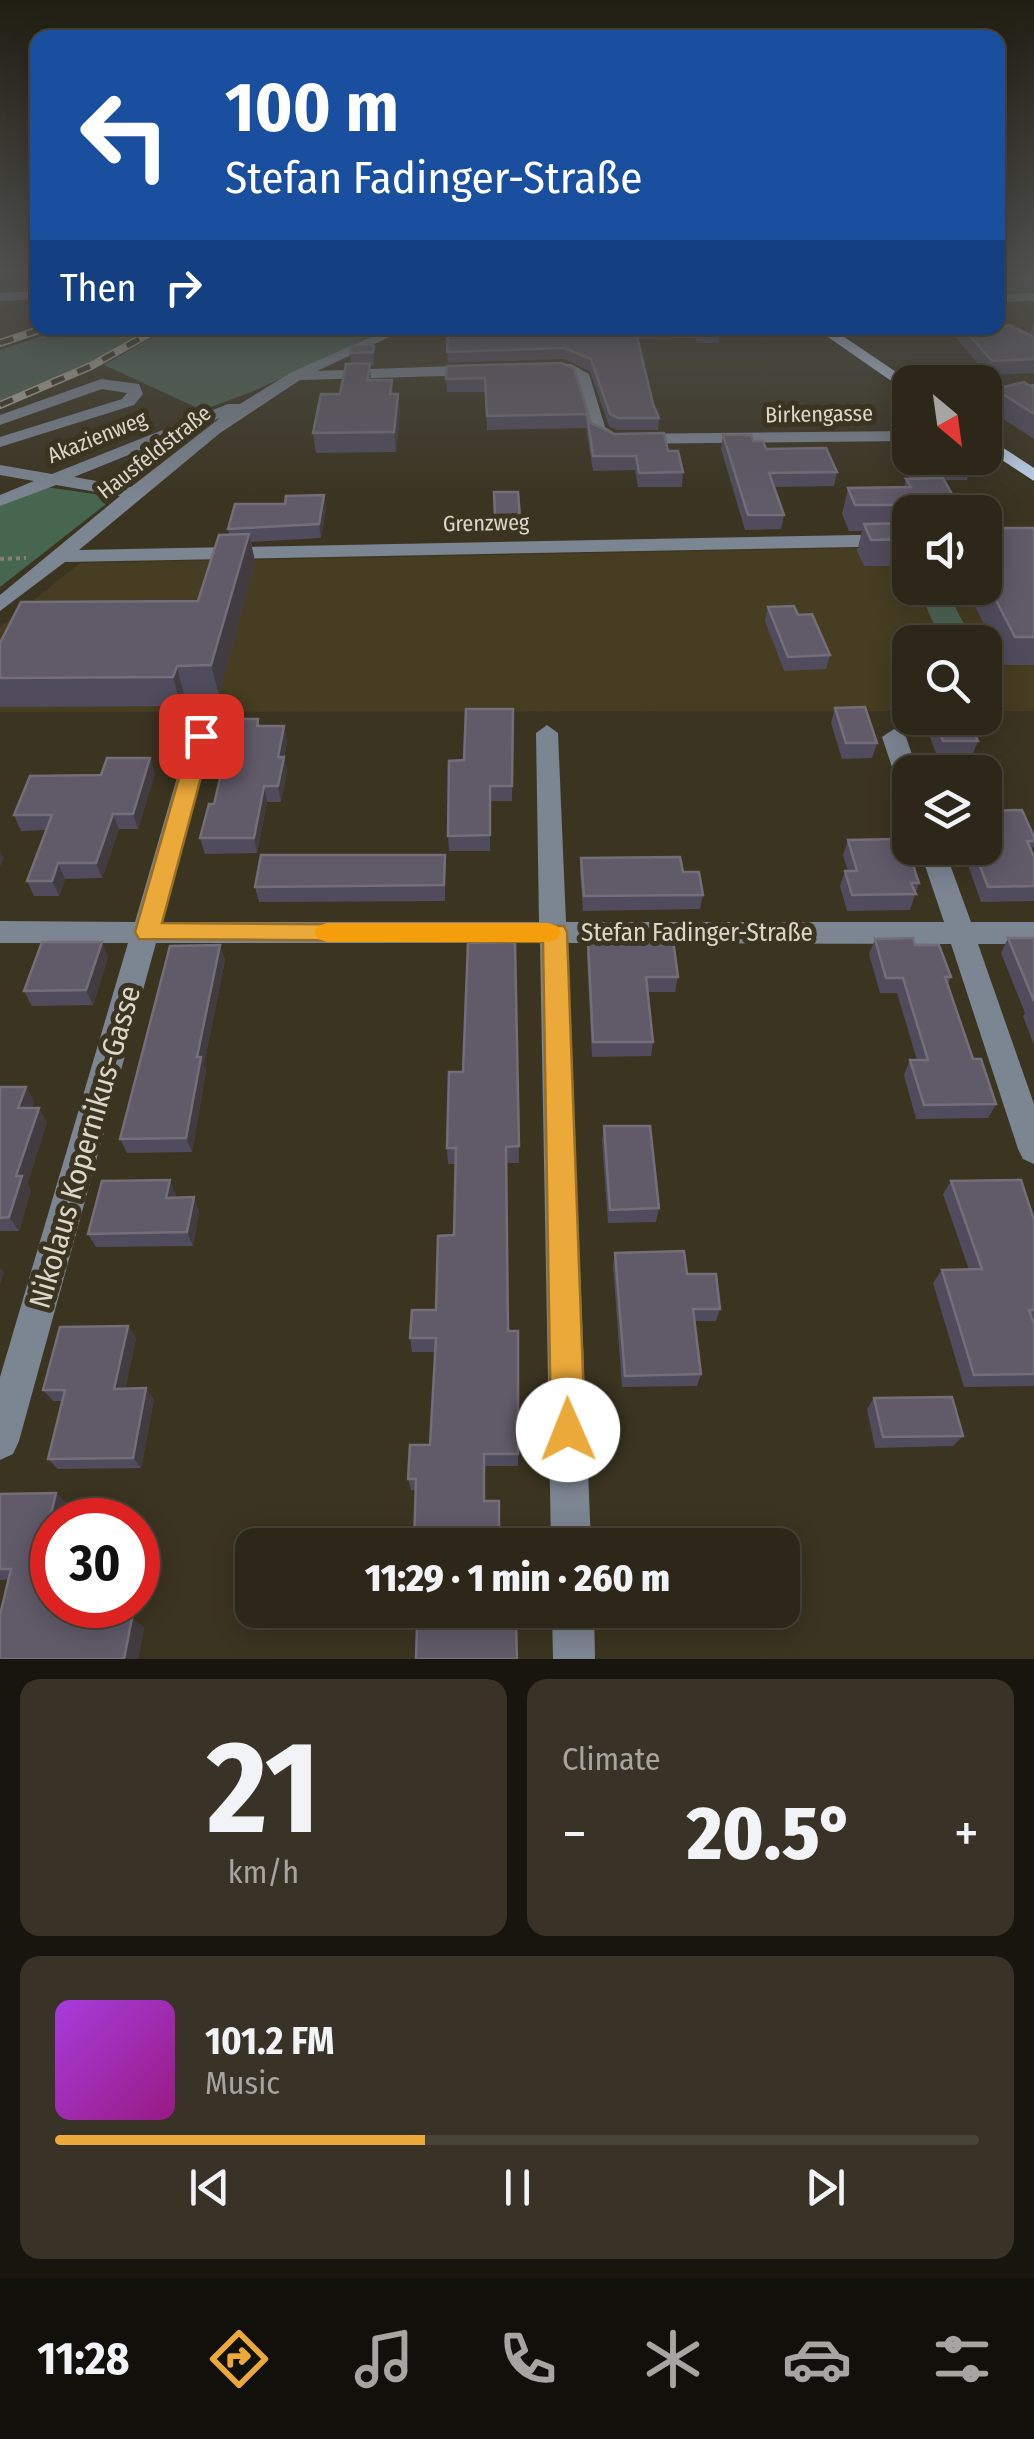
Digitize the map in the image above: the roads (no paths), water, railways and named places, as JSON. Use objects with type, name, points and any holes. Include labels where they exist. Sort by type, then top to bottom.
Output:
[{"type":"main road","points":[[849,346],[892,376]]},
{"type":"main road","points":[[1002,452],[1034,476]]},
{"type":"street","name":"Hausfeldstraße","points":[[0,606],[64,556],[134,493],[267,394],[295,376],[361,346]]},
{"type":"street","name":"Birkengasse","points":[[525,369],[577,371],[584,377],[598,430],[620,440],[892,436]]},
{"type":"street","points":[[295,376],[506,370]]},
{"type":"street","points":[[0,420],[100,384],[133,387],[135,394],[128,402],[0,442]]},
{"type":"street","points":[[1002,393],[1034,389]]},
{"type":"street","name":"Akazienweg","points":[[0,501],[267,394]]},
{"type":"street","points":[[0,470],[134,493]]},
{"type":"street","name":"Grenzweg","points":[[64,556],[892,540]]},
{"type":"street","points":[[547,733],[571,1528]]},
{"type":"street","name":"Nikolaus Kopernikus-Gasse","points":[[0,1441],[201,736]]},
{"type":"street","points":[[894,737],[900,755]]},
{"type":"street","points":[[938,865],[1034,1148]]},
{"type":"street","name":"Stefan Fadinger-Straße","points":[[0,932],[1034,933]]},
{"type":"street","points":[[573,1628],[574,1659]]},
{"type":"railway","points":[[0,405],[126,346]]}]
